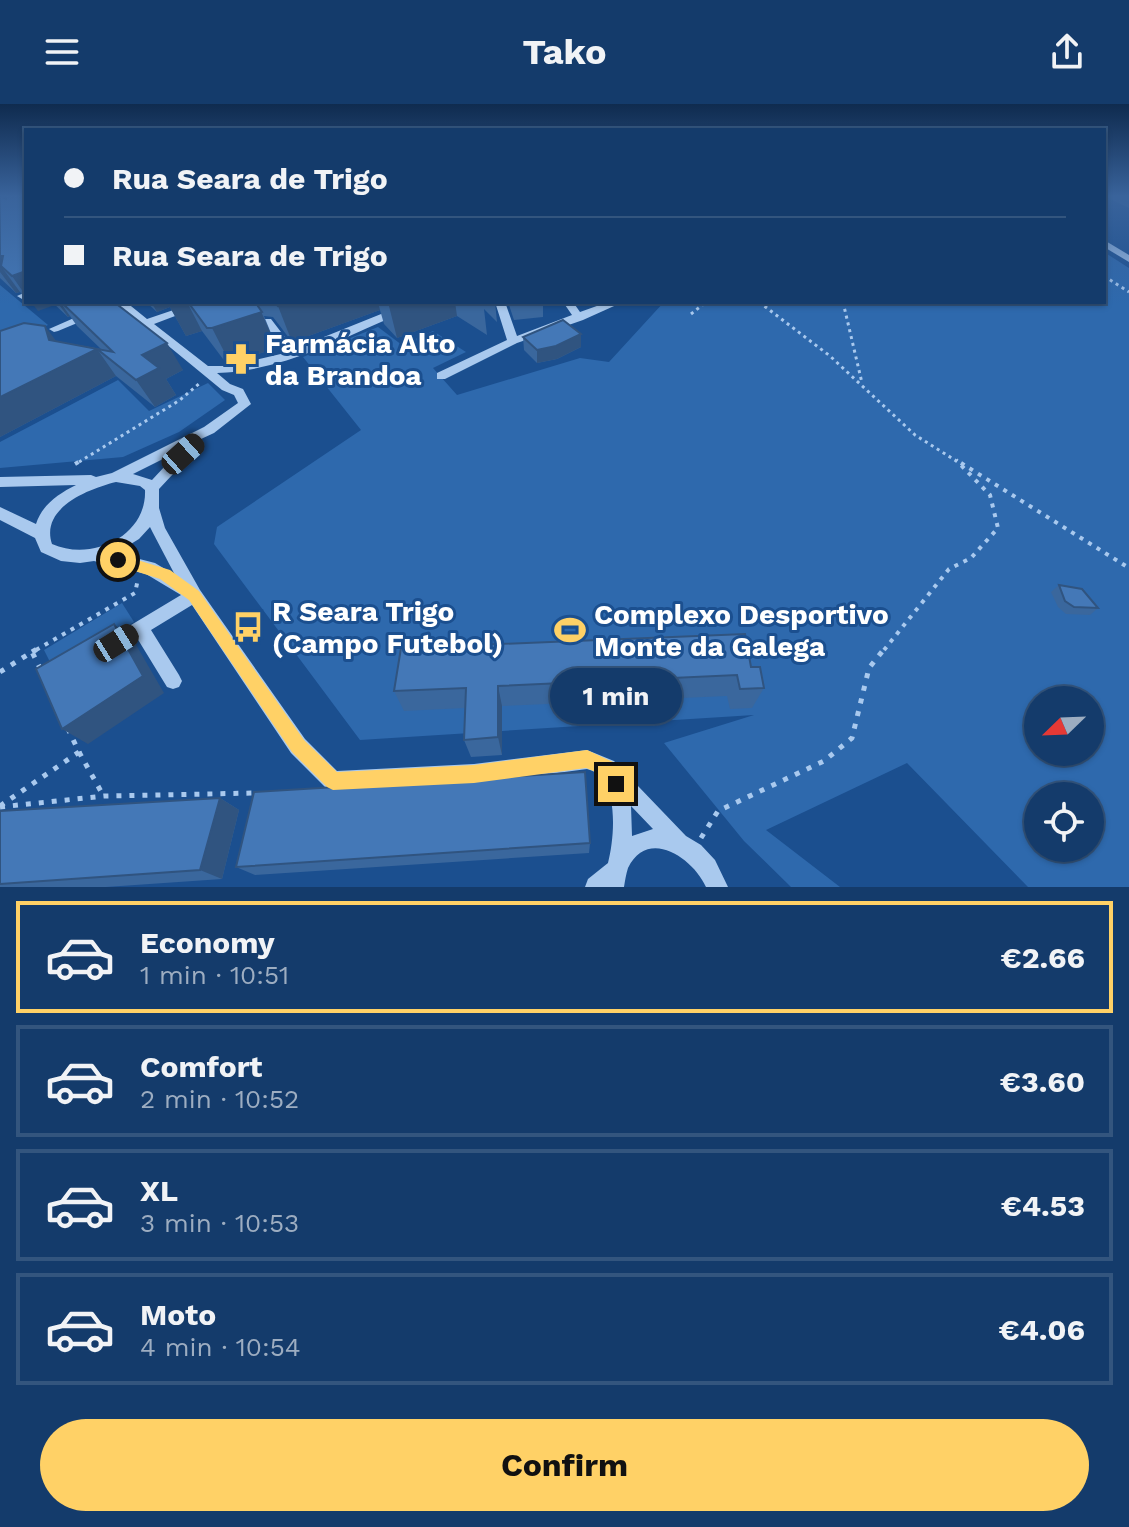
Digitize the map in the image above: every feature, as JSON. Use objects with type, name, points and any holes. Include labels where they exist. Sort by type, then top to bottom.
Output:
[{"type":"street","points":[[1106,244],[1129,259]]},
{"type":"street","points":[[54,329],[114,304]]},
{"type":"street","points":[[0,482],[116,477],[209,430],[242,409],[245,402],[239,392],[226,387],[121,304]]},
{"type":"street","points":[[145,323],[201,304]]},
{"type":"street","points":[[207,370],[230,372],[258,366],[415,304]]},
{"type":"street","points":[[501,304],[513,341]]},
{"type":"street","points":[[569,304],[579,318]]},
{"type":"street","points":[[441,376],[513,341],[613,304]]},
{"type":"street","points":[[267,321],[291,353]]},
{"type":"street","points":[[239,392],[241,378],[258,366]]},
{"type":"street","points":[[152,488],[209,430]]},
{"type":"street","points":[[116,477],[144,481],[152,488],[153,511],[194,595],[298,746],[333,781],[474,774],[587,759],[607,768],[705,862],[717,887]]},
{"type":"street","points":[[99,480],[59,502],[49,513],[41,534],[46,548],[61,556],[95,554],[150,568],[194,595]]},
{"type":"street","points":[[95,554],[125,541],[153,511]]},
{"type":"street","points":[[0,513],[41,534]]},
{"type":"street","points":[[92,657],[194,595]]},
{"type":"street","points":[[140,628],[173,681]]},
{"type":"street","points":[[607,768],[616,784],[622,823],[617,873]]},
{"type":"street","points":[[596,887],[617,873],[631,849],[645,840],[661,837],[686,845]]},
{"type":"path","points":[[1106,277],[1129,292]]},
{"type":"path","points":[[691,314],[704,304]]},
{"type":"path","points":[[761,304],[862,385],[915,435],[1129,568]]},
{"type":"path","points":[[843,304],[862,385]]},
{"type":"path","points":[[39,482],[99,453],[180,400],[198,386],[207,370]]},
{"type":"path","points":[[686,845],[718,811],[824,761],[852,738],[869,668],[949,569],[971,558],[998,528],[990,495],[955,459]]},
{"type":"path","points":[[0,672],[135,593]]},
{"type":"path","points":[[32,652],[46,681]]},
{"type":"path","points":[[66,724],[104,796]]},
{"type":"path","points":[[0,806],[79,752]]},
{"type":"path","points":[[0,806],[104,796],[268,793]]},
{"type":"shaded area","points":[[1106,253],[1129,268],[1129,887],[1028,887],[907,763],[766,830],[840,887],[791,887],[744,841],[664,743],[754,715],[360,740],[214,544],[217,527],[361,430],[303,357],[378,327],[402,345],[433,331],[466,352],[433,368],[457,395],[580,358],[609,362],[662,304],[1106,304]]},
{"type":"shaded area","points":[[0,285],[48,325],[0,347]]},
{"type":"shaded area","points":[[118,380],[149,411],[208,383],[225,400],[179,432],[123,457],[0,468],[0,442]]},
{"type":"shaded area","points":[[122,603],[134,622],[55,672],[44,650]]},
{"type":"building","points":[[0,232],[24,232],[24,272],[12,276],[1,266],[3,256],[0,256]]},
{"type":"building","points":[[63,304],[117,304],[167,343],[142,355],[159,368],[136,380],[97,349],[113,352]]},
{"type":"building","points":[[189,304],[256,304],[262,312],[212,328],[207,328]]},
{"type":"building","points":[[563,320],[581,334],[556,346],[537,350],[523,337]]},
{"type":"building","points":[[24,323],[45,326],[49,340],[97,349],[0,397],[0,331]]},
{"type":"building","points":[[1059,585],[1082,589],[1098,608],[1074,607],[1065,601]]},
{"type":"building","points":[[114,624],[143,676],[62,729],[36,669]]},
{"type":"building","points":[[745,634],[751,667],[760,667],[764,688],[740,689],[737,675],[498,686],[498,737],[464,740],[466,688],[394,691],[401,648]]},
{"type":"building","points":[[585,772],[590,843],[236,867],[254,792]]},
{"type":"building","points":[[220,798],[200,870],[0,884],[0,811]]},
{"type":"place","name":"Farmácia Alto da Brandoa","points":[[241,359]]},
{"type":"place","name":"R Seara Trigo (Campo Futebol)","points":[[248,627]]},
{"type":"place","name":"Complexo Desportivo Monte da Galega","points":[[570,630]]},
{"type":"route","points":[[118,560],[165,575],[194,595],[298,746],[333,781],[474,774],[587,759],[607,768],[616,784]]}]
